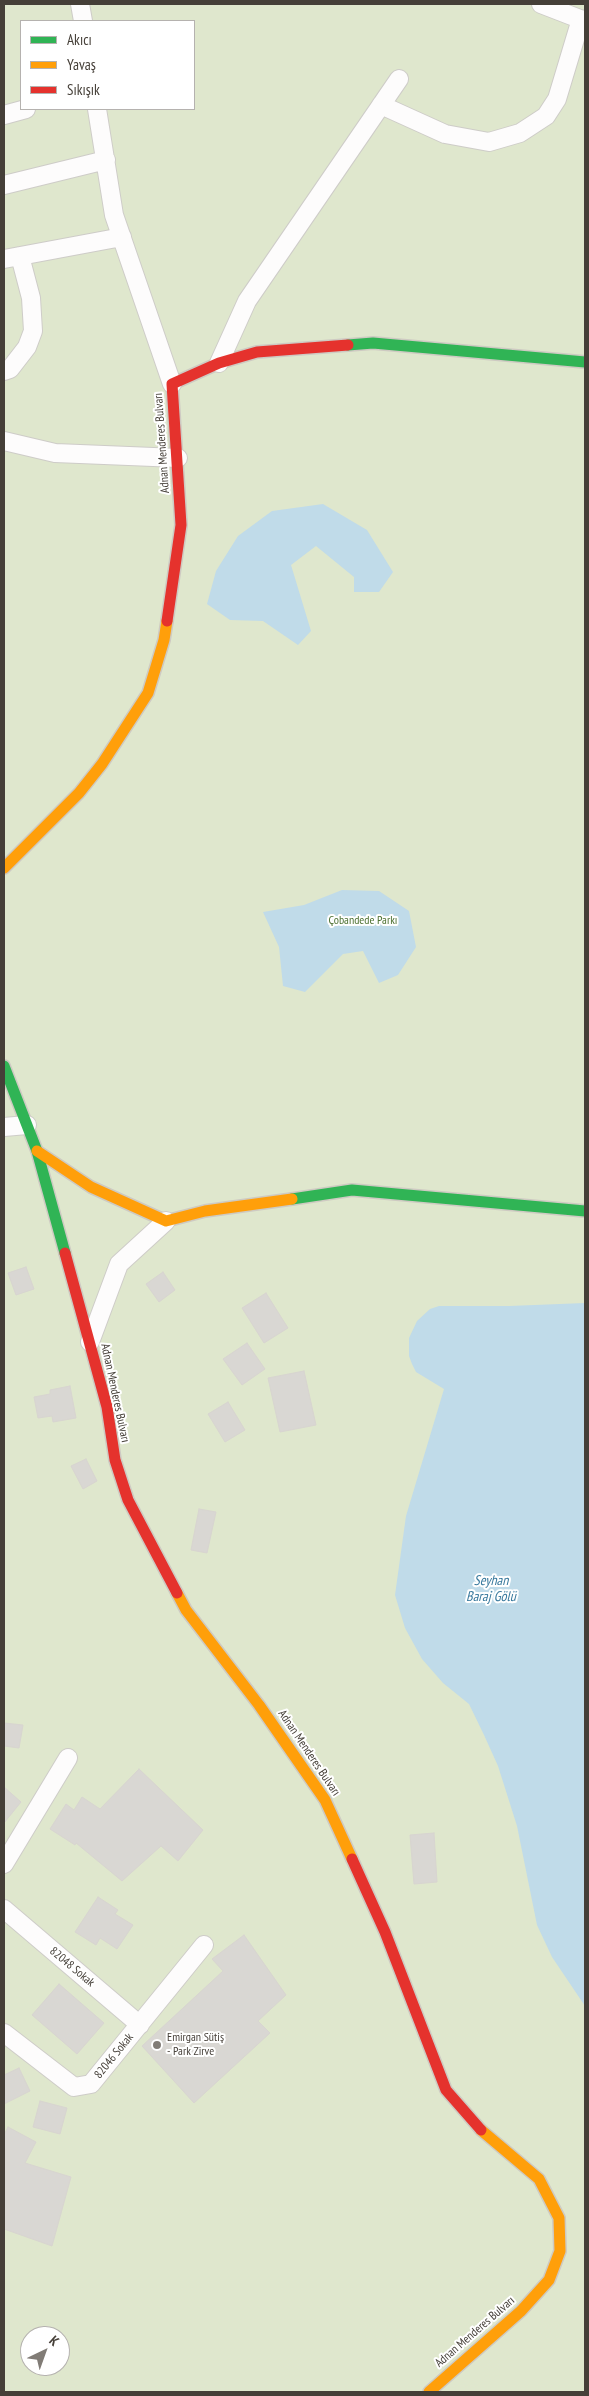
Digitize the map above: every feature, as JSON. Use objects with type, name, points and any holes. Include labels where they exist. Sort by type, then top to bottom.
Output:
[{"type":"main road","name":"Adnan Menderes Bulvarı","points":[[4,868],[79,793],[102,764],[148,693],[164,640],[180,535],[178,458],[172,384],[219,363],[257,352],[373,343],[585,360]]},
{"type":"main road","name":"Adnan Menderes Bulvarı","points":[[4,1066],[37,1152],[107,1407],[118,1468],[128,1500],[170,1584],[186,1610],[259,1704],[325,1800],[384,1932],[446,2090],[476,2126],[539,2179],[559,2218],[560,2251],[549,2280],[521,2311],[429,2392]]},
{"type":"main road","points":[[37,1152],[91,1188],[166,1221],[205,1211],[352,1190],[585,1211]]},
{"type":"street","points":[[80,4],[83,20]]},
{"type":"street","points":[[381,105],[445,134],[489,142],[520,132],[546,116],[557,98],[583,20],[541,4]]},
{"type":"street","points":[[219,363],[247,302],[399,79]]},
{"type":"street","points":[[4,115],[22,110]]},
{"type":"street","points":[[97,110],[114,215],[172,384]]},
{"type":"street","points":[[4,185],[106,160]]},
{"type":"street","points":[[4,371],[10,369],[27,347],[33,331],[31,298],[12,258],[122,237]]},
{"type":"street","points":[[4,440],[56,453],[178,458]]},
{"type":"street","points":[[4,1127],[27,1125]]},
{"type":"street","points":[[90,1342],[119,1264],[166,1221]]},
{"type":"street","points":[[4,1864],[68,1758]]},
{"type":"street","name":"82048 Sokak","points":[[4,1909],[140,2024]]},
{"type":"street","name":"82046 Sokak","points":[[4,2033],[74,2087],[91,2084],[204,1945]]},
{"type":"green space","name":"Çobandede Parkı","points":[[4,4],[585,4],[585,2392],[4,2392]]},
{"type":"water","points":[[323,504],[367,530],[393,572],[379,592],[354,592],[354,577],[316,546],[291,565],[311,631],[298,645],[263,621],[230,620],[207,604],[216,571],[238,536],[272,511]]},
{"type":"water","points":[[342,890],[379,891],[409,911],[416,947],[398,975],[379,983],[363,951],[343,954],[305,992],[283,986],[279,947],[263,912],[304,905]]},
{"type":"water","name":"Seyhan Baraj Gölü","points":[[585,1303],[585,2006],[552,1957],[537,1925],[517,1826],[498,1766],[484,1735],[469,1704],[443,1683],[422,1659],[405,1628],[395,1595],[406,1516],[444,1389],[416,1372],[412,1364],[409,1356],[409,1338],[417,1321],[430,1309],[439,1306]]},
{"type":"building","points":[[26,1267],[34,1289],[16,1295],[8,1273]]},
{"type":"building","points":[[163,1272],[175,1290],[159,1302],[146,1284]]},
{"type":"building","points":[[266,1293],[288,1328],[264,1343],[242,1308]]},
{"type":"building","points":[[247,1343],[265,1369],[242,1385],[223,1359]]},
{"type":"building","points":[[304,1371],[316,1425],[280,1432],[268,1378]]},
{"type":"building","points":[[70,1386],[76,1418],[53,1422],[52,1416],[38,1418],[34,1397],[50,1394],[50,1390]]},
{"type":"building","points":[[228,1402],[245,1430],[225,1442],[208,1414]]},
{"type":"building","points":[[86,1459],[97,1481],[83,1489],[71,1466]]},
{"type":"building","points":[[199,1509],[216,1512],[207,1553],[191,1550]]},
{"type":"building","points":[[4,1723],[23,1725],[19,1748],[4,1746]]},
{"type":"building","points":[[139,1769],[203,1830],[178,1861],[161,1846],[122,1881],[76,1843],[75,1845],[50,1829],[66,1804],[74,1810],[82,1797],[100,1809]]},
{"type":"building","points":[[4,1787],[21,1802],[4,1823]]},
{"type":"building","points":[[434,1833],[437,1882],[414,1884],[410,1835]]},
{"type":"building","points":[[98,1897],[118,1910],[115,1914],[133,1925],[117,1949],[100,1938],[96,1945],[75,1932]]},
{"type":"building","points":[[244,1935],[286,1995],[258,2021],[270,2033],[194,2103],[142,2046],[223,1971],[212,1959]]},
{"type":"building","points":[[59,1984],[104,2023],[77,2054],[32,2015]]},
{"type":"building","points":[[19,2068],[30,2091],[4,2104],[4,2075]]},
{"type":"building","points":[[40,2101],[67,2108],[60,2134],[33,2127]]},
{"type":"building","points":[[8,2127],[36,2142],[25,2163],[71,2177],[52,2246],[4,2229],[4,2135]]},
{"type":"traffic: fast","points":[[348,345],[373,343],[585,362]]},
{"type":"traffic: fast","points":[[4,1066],[37,1151],[65,1253]]},
{"type":"traffic: fast","points":[[292,1199],[352,1190],[585,1211]]},
{"type":"traffic: slow","points":[[4,868],[79,793],[102,764],[148,693],[164,640],[167,621]]},
{"type":"traffic: slow","points":[[37,1151],[91,1187],[166,1221],[205,1211],[292,1199]]},
{"type":"traffic: slow","points":[[177,1593],[186,1610],[259,1705],[325,1800],[352,1859]]},
{"type":"traffic: slow","points":[[429,2392],[521,2311],[549,2280],[560,2251],[559,2218],[539,2179],[481,2130]]},
{"type":"traffic: jam","points":[[167,621],[181,525],[172,384],[219,363],[257,352],[348,345]]},
{"type":"traffic: jam","points":[[65,1253],[107,1407],[115,1460],[128,1500],[177,1593]]},
{"type":"traffic: jam","points":[[352,1859],[385,1932],[446,2090],[481,2130]]},
{"type":"place","name":"Emirgan Sütiş - Park Zirve","points":[[157,2045]]}]
